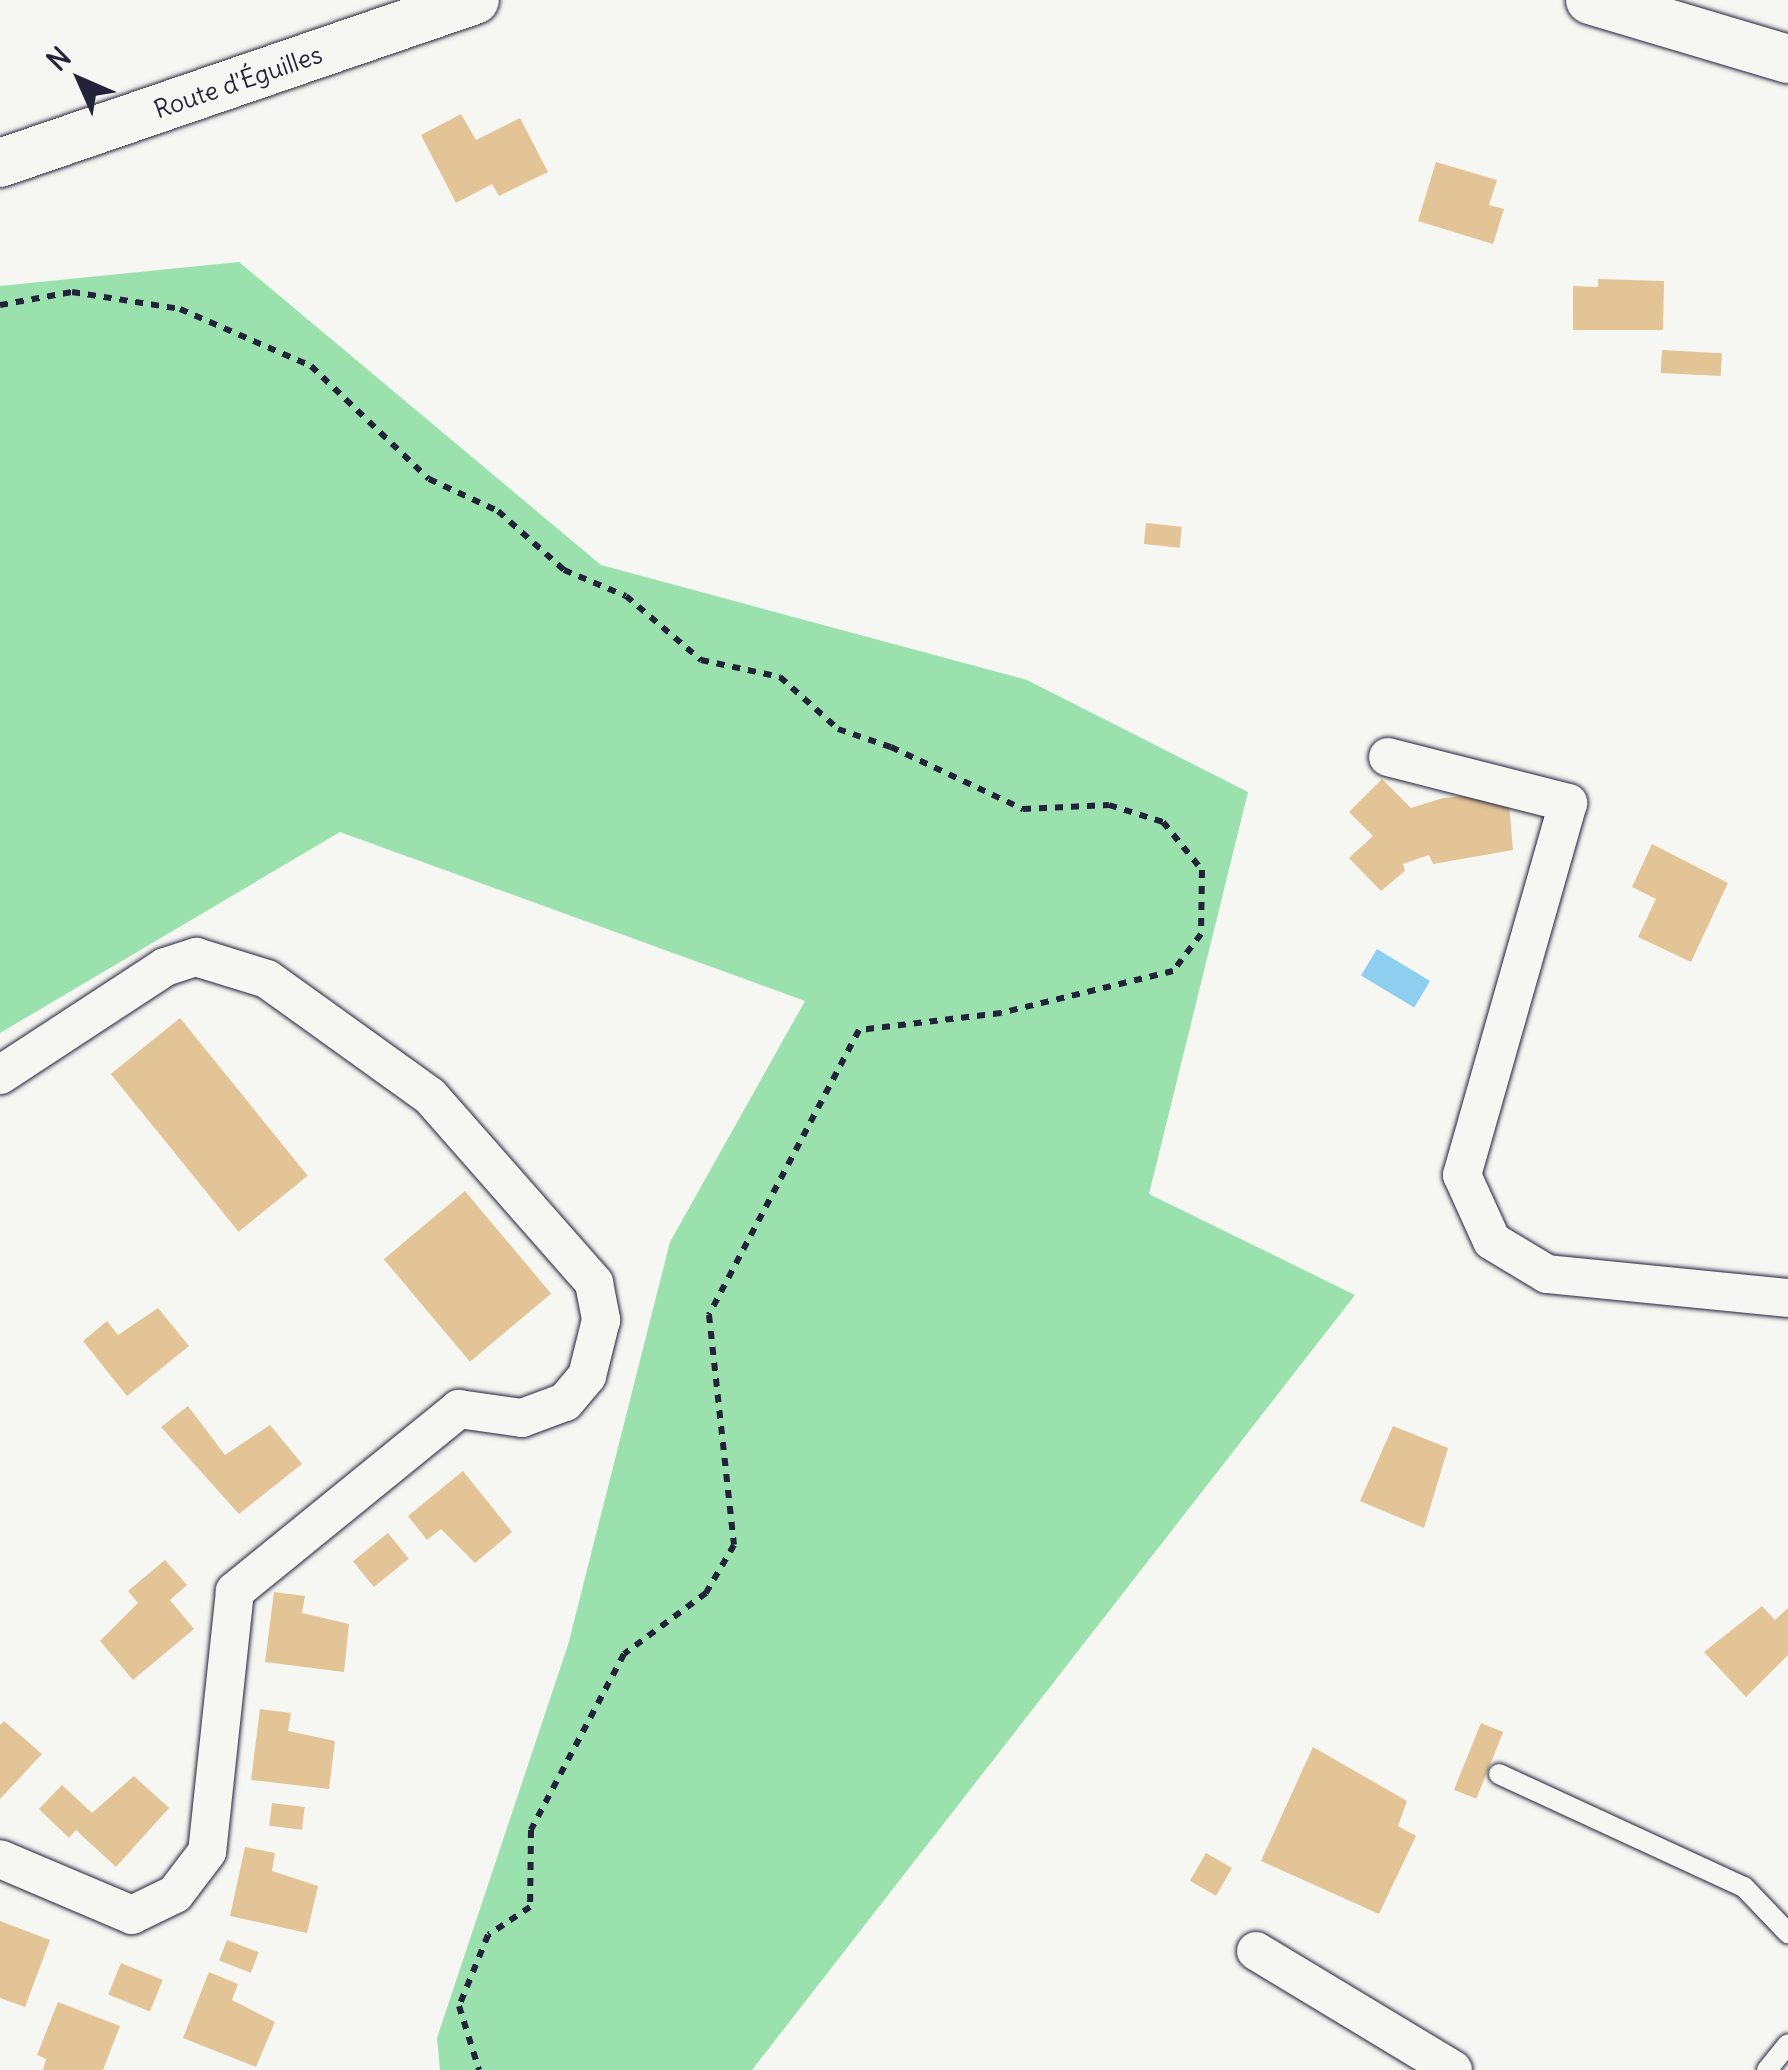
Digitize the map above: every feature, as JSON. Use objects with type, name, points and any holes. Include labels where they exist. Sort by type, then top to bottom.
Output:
[{"type":"street","name":"Route d'Éguilles","points":[[0,163],[476,0]]},
{"type":"street","points":[[1590,0],[1788,59]]},
{"type":"street","points":[[1388,757],[1568,803],[1462,1176],[1492,1242],[1546,1274],[1788,1298]]},
{"type":"street","points":[[0,1076],[166,967],[196,957],[267,978],[430,1096],[594,1284],[601,1320],[587,1376],[565,1402],[522,1418],[459,1409],[235,1591],[207,1852],[175,1894],[132,1914],[0,1859]]},
{"type":"street","points":[[1256,1951],[1452,2070]]},
{"type":"lane","points":[[1499,1774],[1744,1888],[1788,1933]]},
{"type":"lane","points":[[1767,2070],[1788,2044]]},
{"type":"path","points":[[0,304],[72,292],[180,309],[311,366],[429,478],[498,511],[564,570],[626,596],[701,660],[780,677],[838,729],[891,747],[1023,809],[1110,804],[1163,822],[1202,870],[1200,934],[1173,971],[1001,1013],[859,1030],[709,1315],[734,1545],[706,1593],[624,1654],[532,1830],[530,1907],[488,1936],[459,2006],[480,2070]]},
{"type":"green space","points":[[239,262],[601,565],[1027,680],[1248,792],[1149,1194],[1355,1295],[752,2070],[440,2070],[437,2038],[568,1645],[670,1242],[805,1001],[340,832],[0,1033],[0,286]]},
{"type":"water","points":[[1377,949],[1430,981],[1414,1008],[1361,976]]},
{"type":"building","points":[[461,114],[476,140],[520,118],[548,172],[499,196],[492,184],[456,203],[421,135]]},
{"type":"building","points":[[1436,162],[1497,180],[1489,205],[1504,209],[1493,244],[1418,221]]},
{"type":"building","points":[[1598,279],[1664,281],[1663,330],[1573,330],[1573,286],[1598,287]]},
{"type":"building","points":[[1662,350],[1722,353],[1721,376],[1661,373]]},
{"type":"building","points":[[1146,523],[1182,527],[1180,548],[1144,544]]},
{"type":"building","points":[[1382,779],[1411,808],[1443,798],[1508,792],[1513,850],[1433,864],[1429,855],[1403,864],[1405,871],[1381,891],[1349,858],[1373,836],[1349,812]]},
{"type":"building","points":[[1652,844],[1728,883],[1691,962],[1638,937],[1656,899],[1632,887]]},
{"type":"building","points":[[180,1018],[308,1176],[239,1232],[111,1074]]},
{"type":"building","points":[[465,1191],[551,1294],[470,1362],[384,1259]]},
{"type":"building","points":[[158,1308],[189,1346],[127,1396],[83,1341],[107,1321],[118,1335]]},
{"type":"building","points":[[188,1406],[225,1455],[270,1425],[302,1464],[239,1514],[161,1427]]},
{"type":"building","points":[[1393,1426],[1448,1448],[1424,1528],[1360,1501]]},
{"type":"building","points":[[463,1471],[512,1532],[475,1563],[441,1529],[427,1540],[408,1516]]},
{"type":"building","points":[[388,1533],[409,1559],[374,1587],[353,1561]]},
{"type":"building","points":[[165,1560],[187,1585],[170,1600],[194,1629],[133,1680],[100,1641],[138,1603],[128,1591]]},
{"type":"building","points":[[274,1592],[305,1596],[302,1613],[349,1624],[344,1672],[265,1662]]},
{"type":"building","points":[[1762,1606],[1775,1620],[1788,1608],[1788,1655],[1746,1697],[1704,1652]]},
{"type":"building","points":[[260,1709],[291,1713],[288,1731],[335,1741],[329,1789],[251,1780]]},
{"type":"building","points":[[4,1721],[42,1754],[0,1799],[0,1725]]},
{"type":"building","points":[[1481,1723],[1503,1732],[1476,1799],[1454,1790]]},
{"type":"building","points":[[1313,1747],[1407,1801],[1398,1826],[1416,1836],[1379,1914],[1261,1861]]},
{"type":"building","points":[[134,1776],[169,1808],[116,1867],[76,1830],[69,1838],[39,1809],[62,1785],[92,1813]]},
{"type":"building","points":[[272,1803],[305,1807],[302,1830],[269,1826]]},
{"type":"building","points":[[245,1847],[275,1853],[272,1871],[318,1886],[307,1933],[230,1916]]},
{"type":"building","points":[[1206,1853],[1232,1868],[1216,1896],[1190,1881]]},
{"type":"building","points":[[0,1921],[50,1940],[25,2007],[0,1998]]},
{"type":"building","points":[[227,1940],[259,1952],[251,1973],[219,1961]]},
{"type":"building","points":[[121,1963],[163,1980],[150,2011],[108,1995]]},
{"type":"building","points":[[209,1972],[238,1984],[232,2000],[275,2022],[256,2067],[183,2038]]},
{"type":"building","points":[[58,2002],[120,2026],[103,2070],[43,2070],[46,2059],[37,2055]]}]
